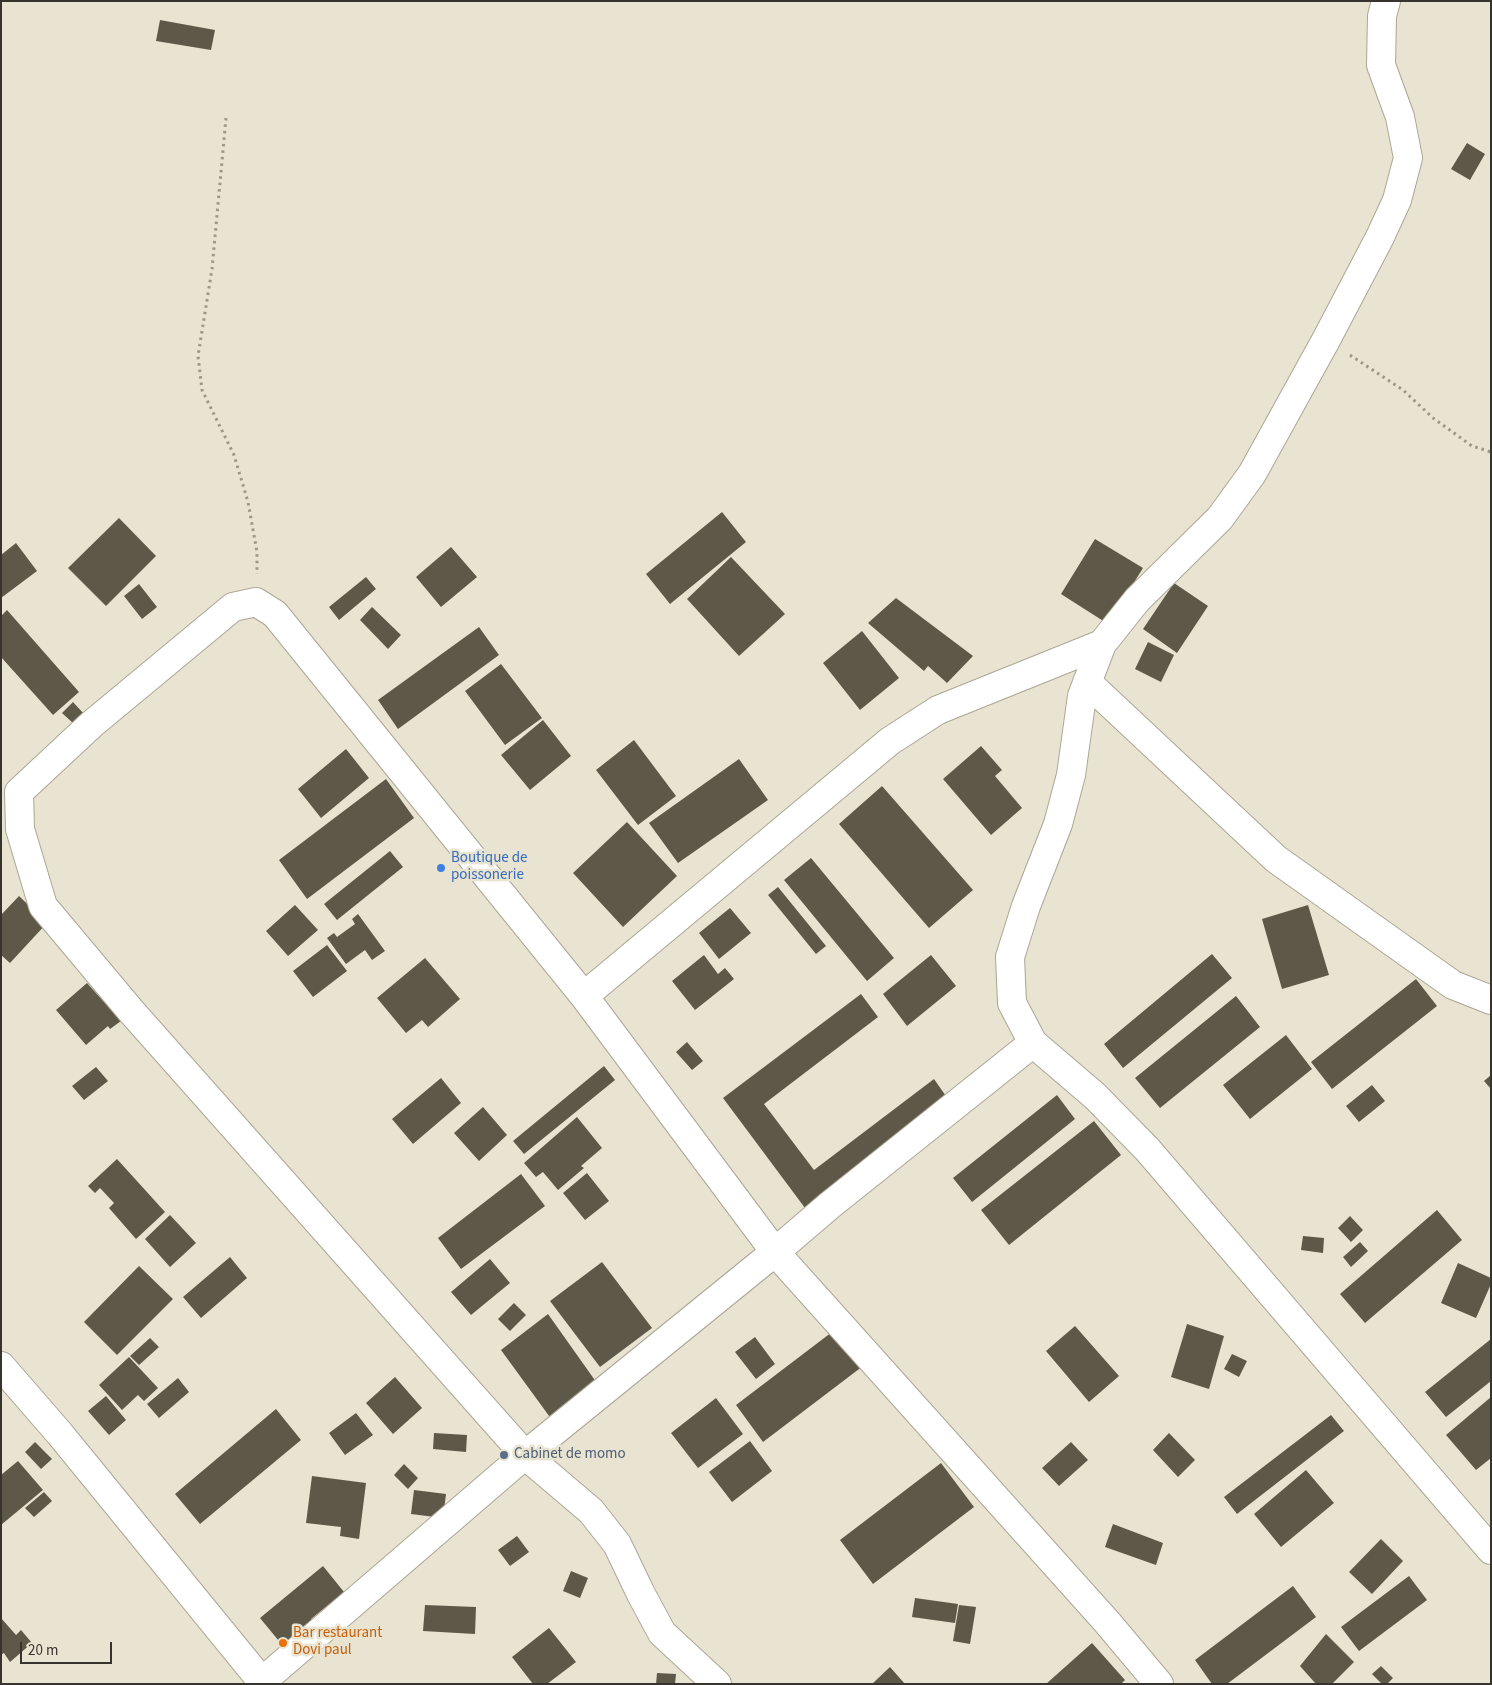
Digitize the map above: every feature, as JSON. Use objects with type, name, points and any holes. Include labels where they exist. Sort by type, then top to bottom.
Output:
[{"type":"street","points":[[1386,1],[1382,16],[1381,65],[1400,117],[1408,158],[1394,207],[1326,340],[1252,474],[1220,518],[1136,600],[1102,644],[1082,696],[1071,775],[1058,824],[1026,906],[1010,957],[1012,1003],[1033,1042],[1095,1096],[1147,1149],[1491,1550]]},
{"type":"street","points":[[11,835],[19,792],[92,724],[233,607],[256,602],[275,614],[584,996],[775,1252],[1107,1622],[1159,1684]]},
{"type":"street","points":[[584,996],[890,741],[938,710],[1102,644]]},
{"type":"street","points":[[1087,682],[1276,858],[1453,985],[1491,1000]]},
{"type":"street","points":[[1,805],[11,835],[43,906],[138,1018],[525,1455],[590,1511],[617,1544],[662,1633],[717,1684]]},
{"type":"street","points":[[1,1366],[60,1434],[261,1683],[525,1455],[830,1205],[1033,1042]]},
{"type":"path","points":[[226,118],[212,269],[198,356],[202,390],[234,455],[248,502],[257,552],[256,602]]},
{"type":"path","points":[[1326,340],[1403,390],[1433,418],[1472,446],[1491,452]]},
{"type":"building","points":[[160,20],[215,30],[211,50],[156,41]]},
{"type":"building","points":[[1467,143],[1485,154],[1470,180],[1451,169]]},
{"type":"building","points":[[722,512],[746,542],[670,604],[646,574]]},
{"type":"building","points":[[119,518],[156,556],[106,606],[68,568]]},
{"type":"building","points":[[1095,539],[1143,568],[1108,624],[1061,594]]},
{"type":"building","points":[[16,543],[37,571],[1,598],[1,555]]},
{"type":"building","points":[[451,547],[477,577],[441,607],[416,577]]},
{"type":"building","points":[[731,557],[785,614],[739,656],[687,599]]},
{"type":"building","points":[[366,577],[376,589],[339,620],[329,607]]},
{"type":"building","points":[[1174,583],[1208,606],[1177,653],[1143,629]]},
{"type":"building","points":[[139,584],[157,607],[142,619],[124,596]]},
{"type":"building","points":[[896,598],[973,656],[947,683],[928,666],[924,671],[868,623]]},
{"type":"building","points":[[372,607],[401,635],[388,649],[360,620]]},
{"type":"building","points":[[7,610],[79,692],[53,715],[1,657],[1,616]]},
{"type":"building","points":[[479,627],[499,655],[398,729],[378,700]]},
{"type":"building","points":[[862,631],[899,678],[860,710],[823,663]]},
{"type":"building","points":[[1148,642],[1174,655],[1161,682],[1135,669]]},
{"type":"building","points":[[501,664],[542,718],[505,745],[465,691]]},
{"type":"building","points":[[73,702],[84,714],[74,724],[62,713]]},
{"type":"building","points":[[543,720],[571,756],[530,790],[501,755]]},
{"type":"building","points":[[634,740],[676,796],[638,825],[596,770]]},
{"type":"building","points":[[981,746],[1002,770],[995,776],[1022,808],[991,835],[943,779]]},
{"type":"building","points":[[346,749],[369,778],[321,818],[298,789]]},
{"type":"building","points":[[739,759],[768,800],[678,863],[649,823]]},
{"type":"building","points":[[386,779],[414,818],[307,899],[279,860]]},
{"type":"building","points":[[882,786],[973,890],[929,928],[839,824]]},
{"type":"building","points":[[627,822],[677,876],[623,927],[573,873]]},
{"type":"building","points":[[390,851],[403,867],[337,920],[324,904]]},
{"type":"building","points":[[811,858],[894,958],[867,981],[784,880]]},
{"type":"building","points":[[778,887],[826,946],[816,954],[768,895]]},
{"type":"building","points":[[19,896],[47,923],[10,963],[1,955],[1,915]]},
{"type":"building","points":[[295,905],[318,930],[288,956],[266,931]]},
{"type":"building","points":[[1308,905],[1329,975],[1282,989],[1262,919]]},
{"type":"building","points":[[730,908],[751,933],[719,959],[699,933]]},
{"type":"building","points":[[358,914],[385,951],[372,960],[365,950],[346,964],[327,938],[334,933],[337,937],[355,924],[352,919]]},
{"type":"building","points":[[327,945],[347,971],[313,997],[293,971]]},
{"type":"building","points":[[1212,954],[1232,978],[1123,1068],[1104,1044]]},
{"type":"building","points":[[704,955],[718,974],[725,968],[734,979],[695,1010],[672,981]]},
{"type":"building","points":[[931,955],[956,986],[907,1026],[883,994]]},
{"type":"building","points":[[425,958],[460,999],[428,1027],[422,1020],[406,1033],[377,998]]},
{"type":"building","points":[[1416,979],[1437,1006],[1332,1089],[1311,1062]]},
{"type":"building","points":[[87,983],[121,1021],[110,1029],[108,1026],[86,1045],[56,1010]]},
{"type":"building","points":[[861,994],[878,1017],[764,1104],[814,1170],[934,1079],[948,1099],[805,1208],[723,1098]]},
{"type":"building","points":[[1236,996],[1260,1027],[1160,1108],[1135,1078]]},
{"type":"building","points":[[1286,1035],[1312,1069],[1250,1119],[1223,1085]]},
{"type":"building","points":[[687,1042],[703,1061],[692,1070],[676,1052]]},
{"type":"building","points":[[604,1066],[615,1080],[524,1154],[513,1141]]},
{"type":"building","points":[[96,1067],[108,1081],[84,1100],[72,1086]]},
{"type":"building","points":[[1491,1075],[1491,1089],[1484,1081]]},
{"type":"building","points":[[441,1078],[461,1103],[413,1144],[392,1119]]},
{"type":"building","points":[[1372,1085],[1385,1101],[1359,1122],[1346,1106]]},
{"type":"building","points":[[1057,1095],[1075,1119],[972,1202],[953,1178]]},
{"type":"building","points":[[483,1107],[507,1135],[479,1161],[454,1133]]},
{"type":"building","points":[[577,1117],[602,1148],[581,1166],[584,1168],[558,1190],[543,1172],[536,1177],[524,1163]]},
{"type":"building","points":[[1094,1121],[1121,1155],[1009,1245],[981,1210]]},
{"type":"building","points":[[117,1159],[165,1212],[136,1239],[109,1208],[114,1203],[100,1188],[95,1193],[88,1186]]},
{"type":"building","points":[[587,1173],[609,1201],[585,1220],[563,1193]]},
{"type":"building","points":[[521,1174],[545,1206],[461,1269],[438,1238]]},
{"type":"building","points":[[1437,1210],[1462,1240],[1365,1323],[1340,1294]]},
{"type":"building","points":[[170,1215],[196,1243],[170,1267],[145,1239]]},
{"type":"building","points":[[1350,1216],[1363,1230],[1351,1242],[1338,1228]]},
{"type":"building","points":[[1303,1236],[1324,1238],[1323,1253],[1301,1250]]},
{"type":"building","points":[[1360,1242],[1368,1251],[1351,1267],[1343,1257]]},
{"type":"building","points":[[230,1257],[247,1278],[201,1318],[183,1297]]},
{"type":"building","points":[[490,1259],[510,1283],[471,1315],[451,1292]]},
{"type":"building","points":[[602,1262],[652,1328],[600,1367],[550,1301]]},
{"type":"building","points":[[1458,1263],[1491,1278],[1491,1284],[1476,1318],[1441,1303]]},
{"type":"building","points":[[139,1266],[173,1299],[117,1355],[84,1322]]},
{"type":"building","points":[[514,1303],[526,1315],[510,1331],[498,1319]]},
{"type":"building","points":[[548,1314],[599,1386],[552,1420],[501,1350]]},
{"type":"building","points":[[1187,1324],[1224,1336],[1209,1389],[1171,1377]]},
{"type":"building","points":[[1075,1326],[1119,1376],[1089,1402],[1046,1351]]},
{"type":"building","points":[[836,1329],[863,1366],[763,1442],[736,1405]]},
{"type":"building","points":[[755,1337],[775,1364],[756,1379],[735,1352]]},
{"type":"building","points":[[150,1338],[159,1347],[139,1365],[130,1356]]},
{"type":"building","points":[[1491,1339],[1491,1381],[1446,1417],[1425,1392]]},
{"type":"building","points":[[1232,1354],[1247,1361],[1239,1377],[1224,1369]]},
{"type":"building","points":[[129,1357],[158,1388],[144,1401],[138,1395],[122,1410],[99,1385]]},
{"type":"building","points":[[395,1377],[422,1408],[393,1434],[366,1403]]},
{"type":"building","points":[[178,1378],[189,1392],[159,1418],[147,1404]]},
{"type":"building","points":[[106,1396],[126,1420],[109,1435],[88,1411]]},
{"type":"building","points":[[1491,1397],[1491,1458],[1476,1470],[1446,1435]]},
{"type":"building","points":[[716,1398],[743,1434],[698,1468],[671,1433]]},
{"type":"building","points":[[276,1409],[301,1440],[200,1524],[175,1494]]},
{"type":"building","points":[[356,1413],[373,1435],[345,1455],[329,1433]]},
{"type":"building","points":[[1331,1415],[1344,1431],[1237,1514],[1224,1497]]},
{"type":"building","points":[[434,1433],[467,1435],[466,1452],[433,1449]]},
{"type":"building","points":[[1169,1433],[1195,1460],[1178,1477],[1153,1450]]},
{"type":"building","points":[[750,1441],[772,1471],[732,1502],[709,1472]]},
{"type":"building","points":[[35,1442],[52,1459],[41,1469],[25,1452]]},
{"type":"building","points":[[1071,1442],[1088,1460],[1059,1486],[1042,1468]]},
{"type":"building","points":[[18,1461],[43,1490],[1,1525],[1,1475]]},
{"type":"building","points":[[941,1463],[974,1507],[873,1584],[840,1540]]},
{"type":"building","points":[[404,1464],[418,1478],[408,1489],[394,1475]]},
{"type":"building","points":[[1306,1470],[1334,1503],[1281,1547],[1254,1514]]},
{"type":"building","points":[[312,1476],[366,1483],[359,1539],[340,1536],[341,1527],[306,1523]]},
{"type":"building","points":[[414,1490],[446,1494],[443,1518],[411,1514]]},
{"type":"building","points":[[44,1492],[52,1501],[34,1517],[25,1508]]},
{"type":"building","points":[[1113,1524],[1163,1543],[1156,1565],[1105,1547]]},
{"type":"building","points":[[517,1536],[529,1552],[510,1566],[498,1550]]},
{"type":"building","points":[[1381,1539],[1403,1561],[1372,1594],[1349,1572]]},
{"type":"building","points":[[323,1566],[344,1592],[311,1619],[318,1628],[288,1652],[260,1618]]},
{"type":"building","points":[[571,1571],[588,1578],[580,1598],[563,1591]]},
{"type":"building","points":[[1409,1576],[1427,1600],[1359,1651],[1341,1627]]},
{"type":"building","points":[[1293,1586],[1316,1617],[1227,1684],[1212,1684],[1195,1660]]},
{"type":"building","points":[[915,1598],[958,1604],[955,1623],[912,1617]]},
{"type":"building","points":[[425,1605],[476,1607],[475,1634],[423,1631]]},
{"type":"building","points":[[959,1605],[976,1607],[970,1644],[953,1641]]},
{"type":"building","points":[[1,1618],[16,1635],[21,1630],[32,1643],[10,1662],[4,1653],[1,1655]]},
{"type":"building","points":[[549,1628],[576,1662],[547,1684],[533,1684],[512,1657]]},
{"type":"building","points":[[1326,1634],[1354,1662],[1332,1684],[1316,1684],[1300,1666]]},
{"type":"building","points":[[1092,1643],[1125,1680],[1121,1684],[1046,1684]]},
{"type":"building","points":[[1381,1666],[1393,1678],[1387,1684],[1382,1684],[1372,1674]]},
{"type":"building","points":[[890,1667],[905,1684],[872,1684]]},
{"type":"building","points":[[657,1673],[676,1674],[675,1684],[656,1684]]},
{"type":"place","name":"Boutique de poissonerie","points":[[441,868]]},
{"type":"place","name":"Cabinet de momo","points":[[504,1455]]},
{"type":"place","name":"Bar restaurant Dovi paul","points":[[283,1643]]}]
